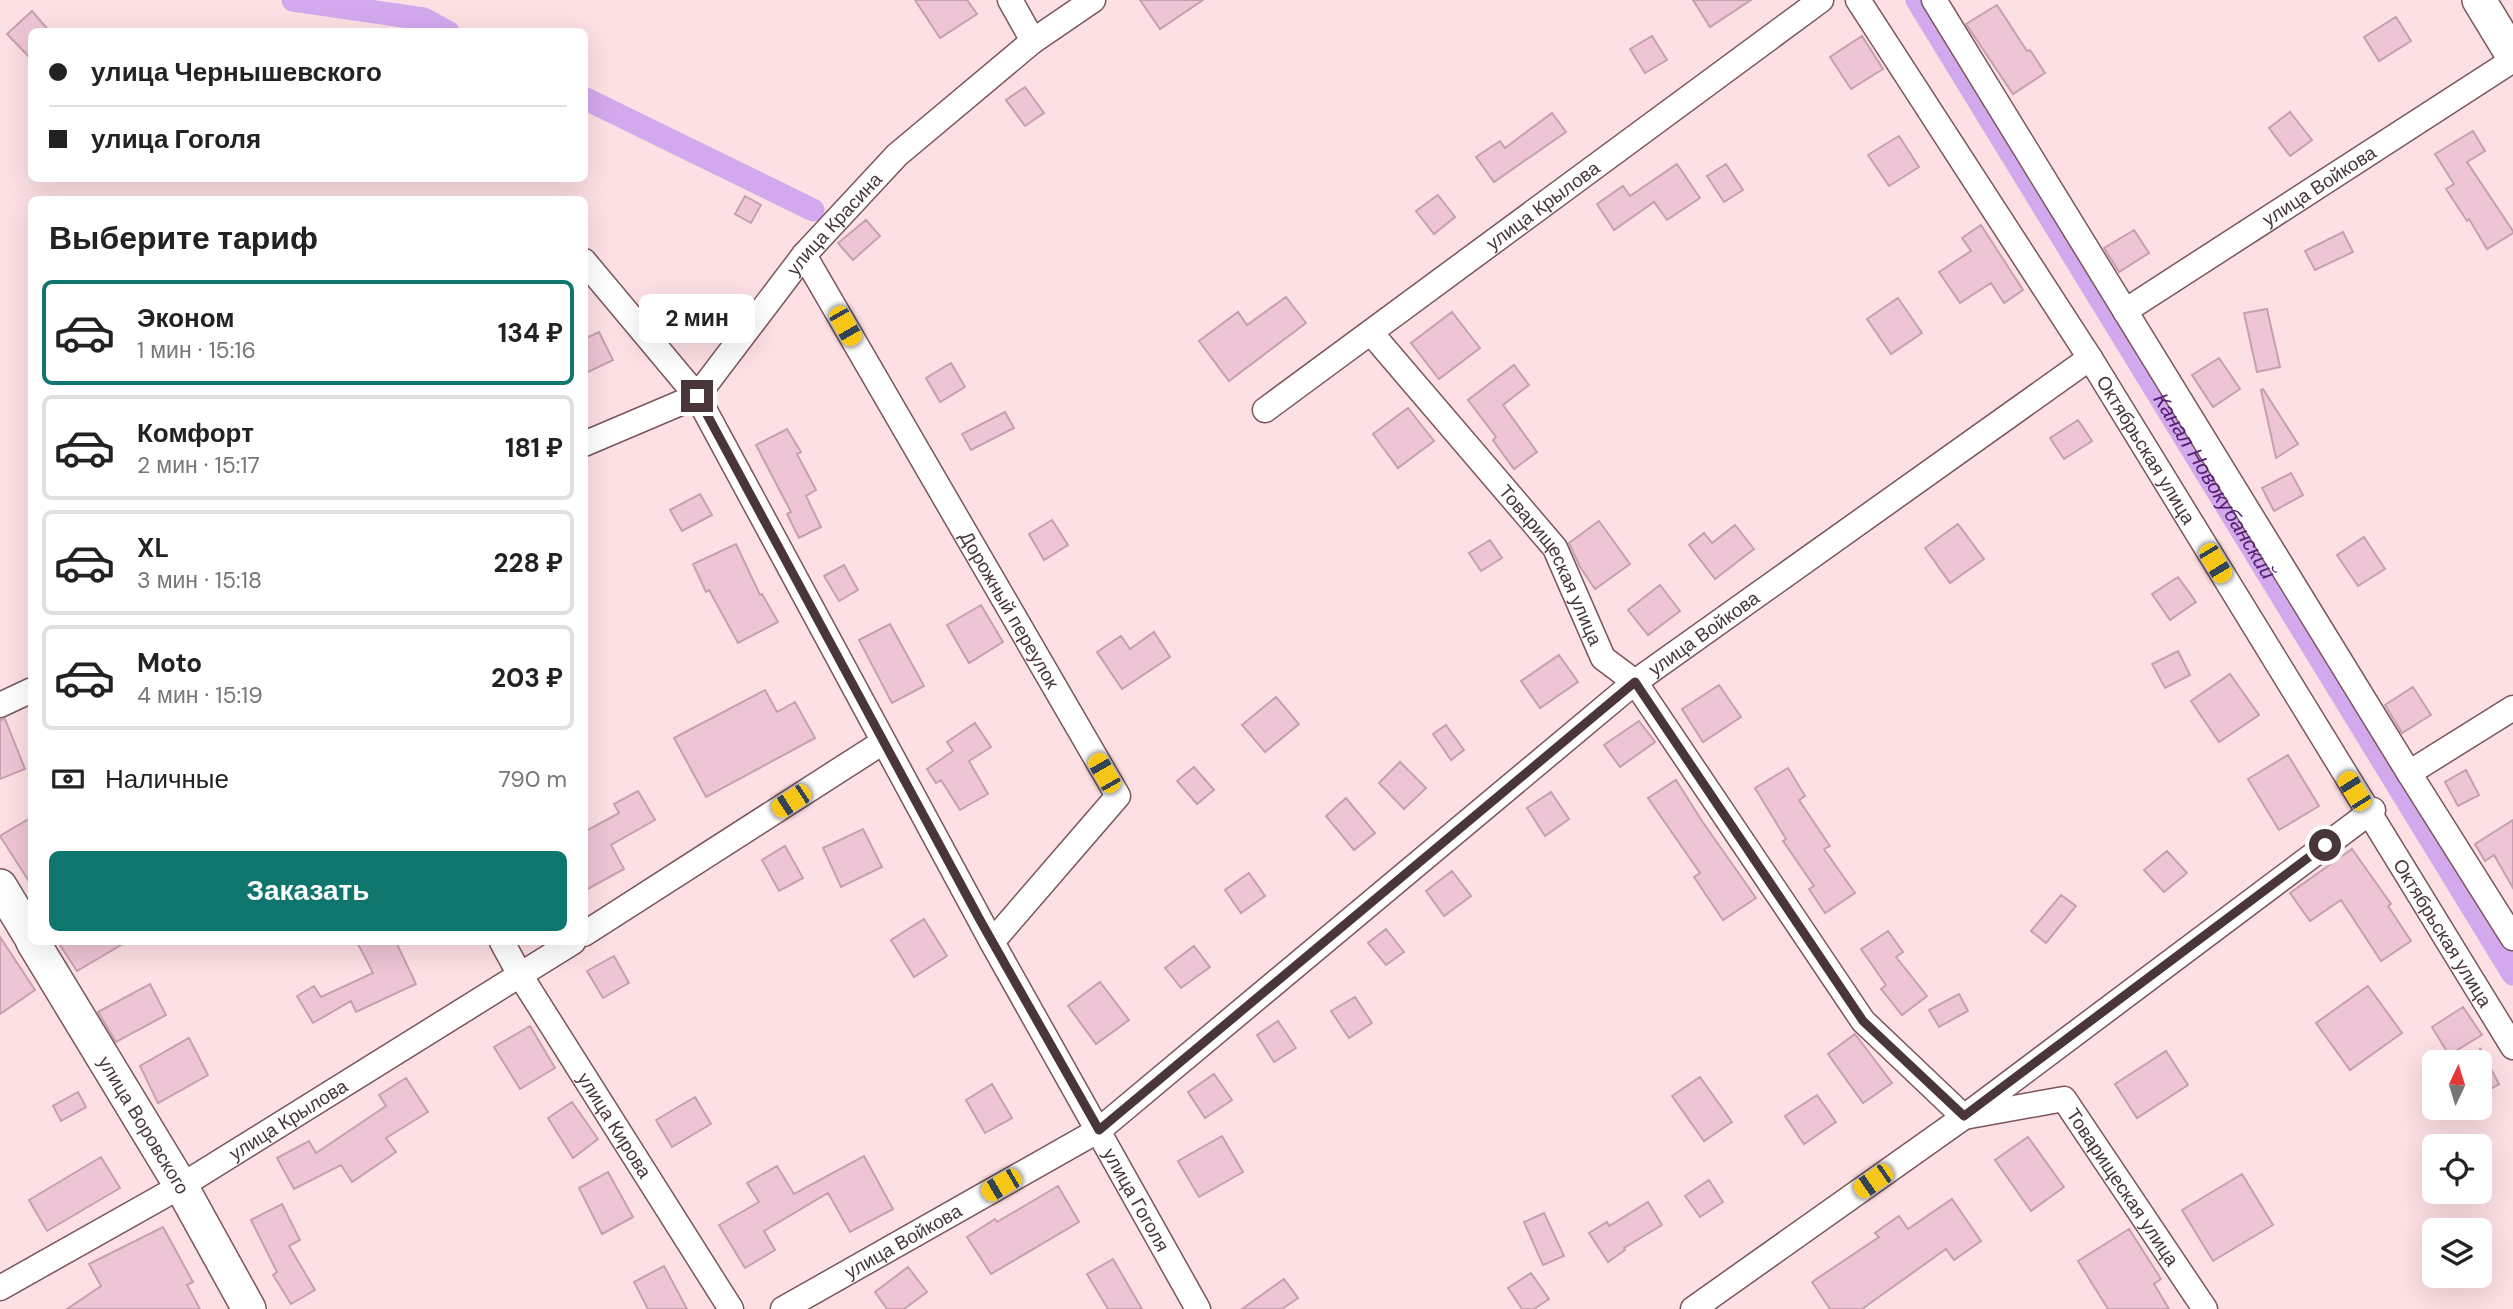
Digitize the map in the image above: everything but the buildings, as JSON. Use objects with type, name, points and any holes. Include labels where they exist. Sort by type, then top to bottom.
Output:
[{"type":"main road","points":[[2479,0],[2513,58]]},
{"type":"main road","name":"улица Воровского","points":[[0,886],[28,933]]},
{"type":"main road","name":"улица Воровского","points":[[35,945],[181,1186],[249,1309]]},
{"type":"street","points":[[1010,0],[1033,41]]},
{"type":"street","name":"улица Красина","points":[[588,442],[697,396],[804,256],[897,155],[1033,41],[1093,0]]},
{"type":"street","name":"улица Крылова","points":[[1265,410],[1372,334],[1821,0]]},
{"type":"street","name":"Октябрьская улица","points":[[1858,0],[2090,358],[2513,1047]]},
{"type":"street","points":[[1934,0],[2513,938]]},
{"type":"street","name":"улица Войкова","points":[[2125,311],[2513,58]]},
{"type":"street","name":"Дорожный переулок","points":[[804,256],[1118,796],[992,942]]},
{"type":"street","name":"улица Гоголя","points":[[588,266],[697,396],[992,942],[1198,1309]]},
{"type":"street","name":"Товарищеская улица","points":[[1372,334],[1555,548],[1603,658],[1635,682],[1863,1021],[1964,1116],[2064,1099],[2204,1309]]},
{"type":"street","name":"улица Войкова","points":[[782,1309],[1099,1130],[1635,682],[2090,358]]},
{"type":"street","points":[[0,705],[28,692]]},
{"type":"street","points":[[2409,773],[2513,708]]},
{"type":"street","points":[[588,931],[883,742]]},
{"type":"street","points":[[1693,1309],[1964,1116],[2370,812]]},
{"type":"street","name":"улица Кирова","points":[[504,945],[731,1309]]},
{"type":"street","name":"улица Крылова","points":[[0,1288],[181,1186],[568,945]]},
{"type":"waterway","points":[[293,0],[424,19],[441,28]]},
{"type":"waterway","name":"Канал Новокубанский","points":[[1917,0],[2513,974]]},
{"type":"waterway","points":[[588,100],[813,210]]},
{"type":"route","points":[[697,396],[980,920],[1099,1130],[1635,682],[1863,1021],[1964,1116],[2325,845]]}]
